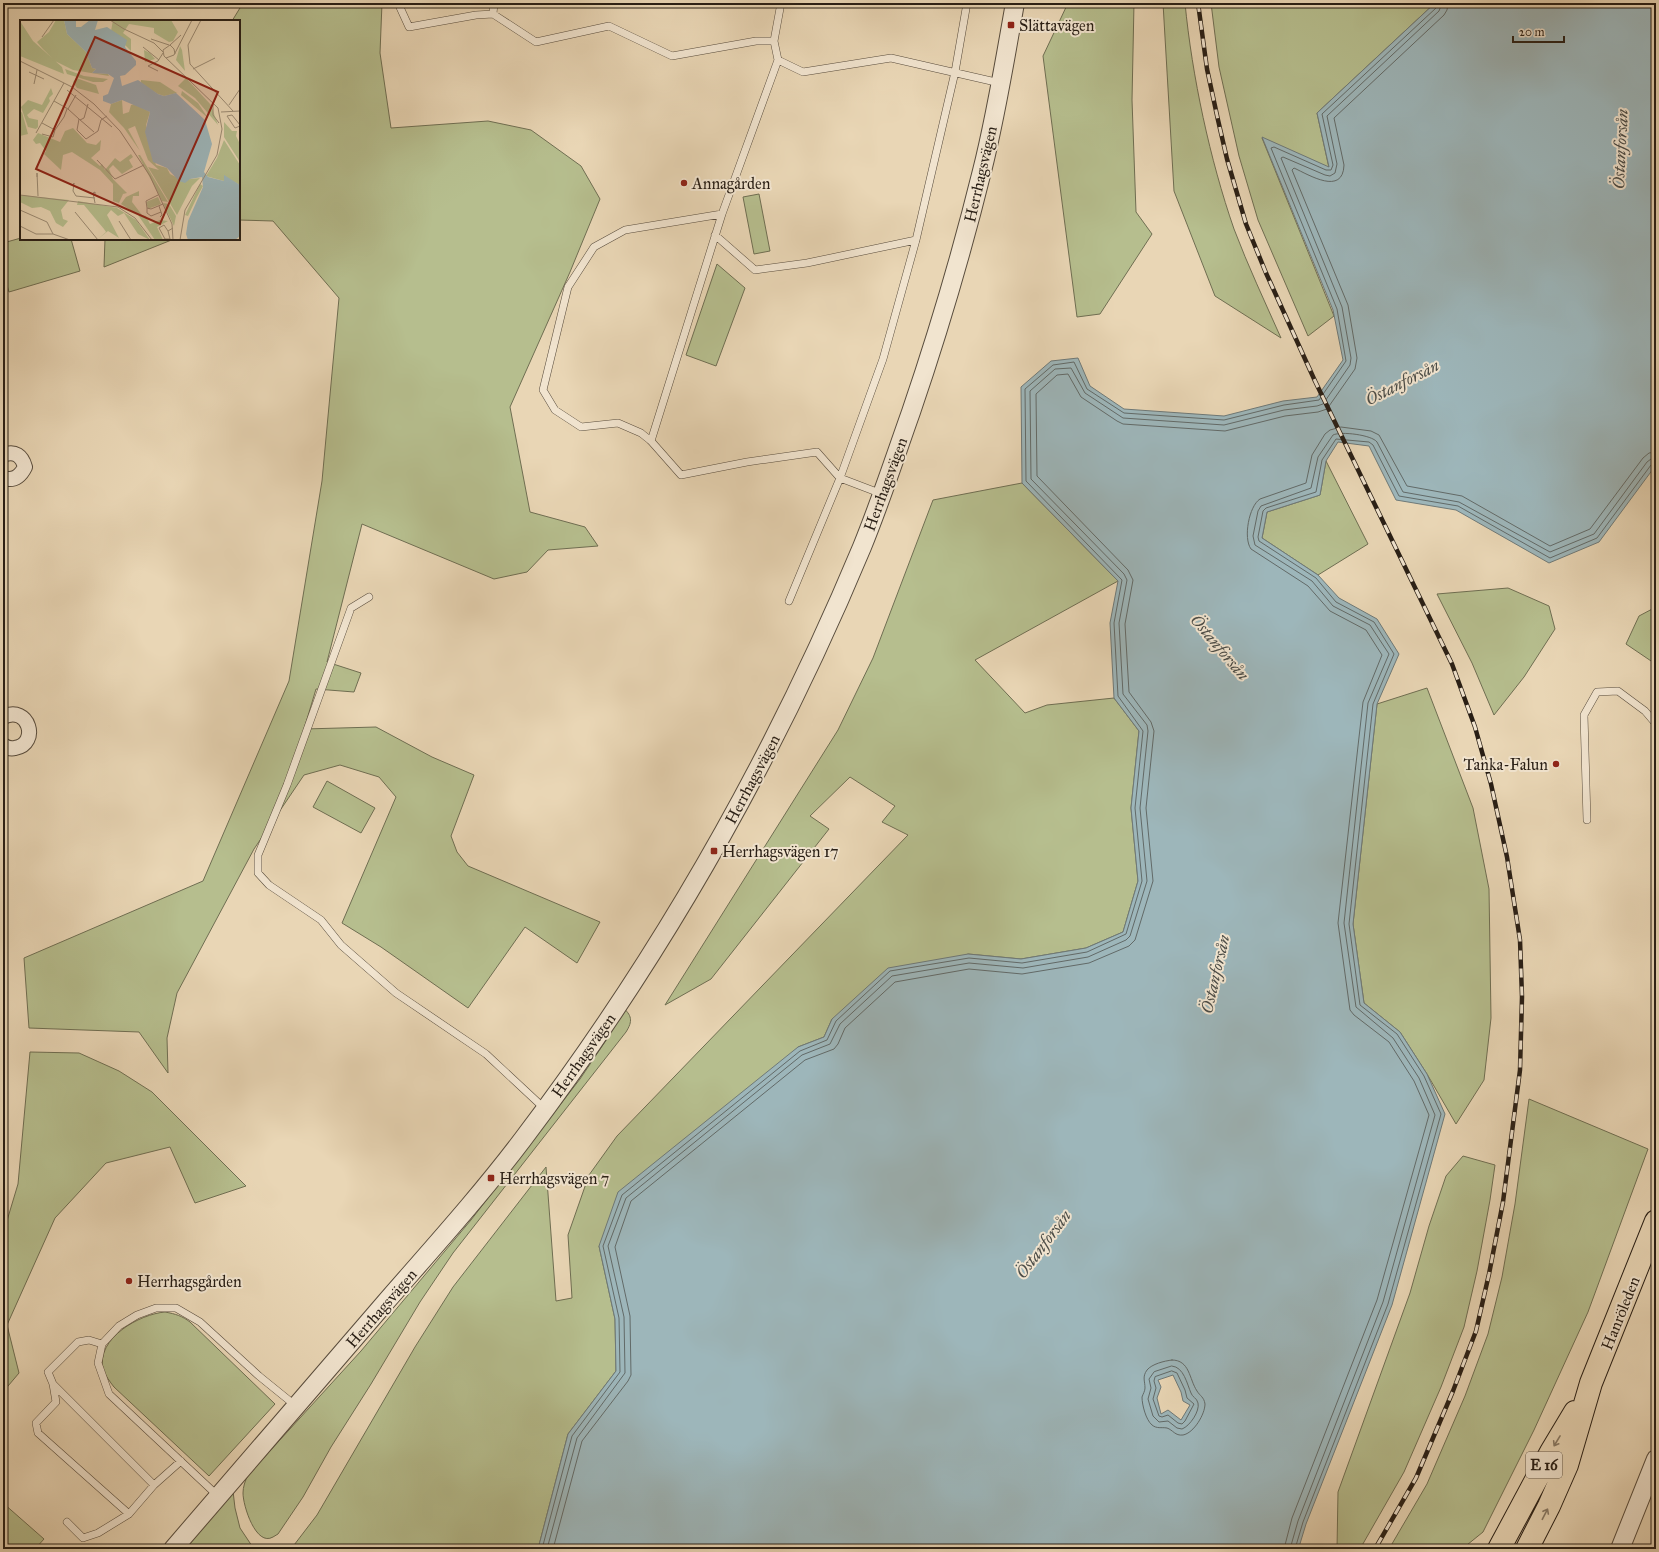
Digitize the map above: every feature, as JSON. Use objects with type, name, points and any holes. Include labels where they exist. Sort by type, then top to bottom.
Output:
[{"type":"highway","name":"Hanröleden","points":[[1527,1549],[1549,1506],[1567,1465],[1592,1383],[1656,1221]]},
{"type":"highway","name":"Hanröleden","points":[[1499,1549],[1551,1452],[1592,1383]]},
{"type":"street","name":"Herrhagsvägen","points":[[173,1549],[450,1228],[520,1143],[618,1004],[665,934],[714,851],[785,715],[824,633],[863,545],[882,494],[947,302],[983,168],[1015,3]]},
{"type":"street","points":[[3,455],[14,453],[23,460],[25,467],[19,476],[14,479],[3,478]]},
{"type":"street","points":[[3,717],[15,714],[22,717],[27,722],[29,729],[28,736],[20,747],[13,748],[3,745]]},
{"type":"street","points":[[1620,1549],[1656,1458]]},
{"type":"lane","points":[[398,3],[409,27],[493,14],[536,42],[609,26],[672,56],[756,41],[774,42]]},
{"type":"lane","points":[[493,14],[494,3]]},
{"type":"lane","points":[[651,441],[722,214],[778,60],[774,42],[781,3]]},
{"type":"lane","points":[[789,601],[840,478],[883,359],[916,240],[955,72],[967,3]]},
{"type":"lane","points":[[778,60],[803,72],[892,58],[1000,83]]},
{"type":"lane","points":[[722,214],[625,230],[594,247],[568,287],[543,390],[556,410],[581,427],[618,423],[641,433],[651,441],[681,474],[747,462],[817,452],[840,478],[882,494]]},
{"type":"lane","points":[[715,235],[755,270],[807,264],[916,240]]},
{"type":"lane","points":[[369,597],[351,608],[287,785],[258,856],[258,873],[269,885],[320,920],[341,945],[396,993],[486,1054],[545,1109]]},
{"type":"lane","points":[[1587,820],[1584,715],[1597,692],[1618,691],[1645,710],[1656,724]]},
{"type":"lane","points":[[218,1496],[109,1394],[98,1363],[102,1344],[119,1326],[137,1315],[156,1308],[176,1308],[200,1322],[259,1376],[296,1406]]},
{"type":"lane","points":[[102,1344],[89,1340],[78,1342],[48,1372],[53,1384],[56,1402],[36,1423],[38,1433],[129,1514]]},
{"type":"lane","points":[[53,1384],[154,1485]]},
{"type":"lane","points":[[67,1522],[83,1538],[98,1533],[129,1514],[154,1485],[182,1461]]},
{"type":"green space","points":[[243,3],[382,3],[380,53],[391,128],[488,121],[531,130],[581,166],[600,199],[570,272],[510,407],[530,512],[585,527],[598,546],[548,550],[527,572],[494,579],[362,524],[327,662],[361,673],[354,692],[316,689],[304,729],[376,727],[432,757],[474,775],[451,836],[457,852],[468,866],[600,922],[577,963],[525,927],[468,1008],[381,947],[342,923],[396,797],[379,777],[340,765],[304,775],[254,849],[177,993],[167,1038],[168,1073],[139,1032],[29,1028],[24,958],[203,881],[289,681],[322,481],[339,298],[273,221],[240,220],[240,20],[233,20]]},
{"type":"green space","points":[[1068,3],[1134,3],[1132,100],[1136,212],[1152,234],[1100,314],[1077,317],[1043,56]]},
{"type":"green space","points":[[1163,3],[1185,3],[1197,88],[1217,175],[1239,243],[1281,338],[1215,296],[1174,191]]},
{"type":"green space","points":[[1211,3],[1435,3],[1317,113],[1329,168],[1262,138],[1334,316],[1308,336],[1258,220],[1239,156],[1219,67]]},
{"type":"green space","points":[[759,194],[770,251],[754,254],[743,197]]},
{"type":"green space","points":[[20,238],[20,240],[71,240],[80,271],[9,292],[3,272],[3,243]]},
{"type":"green space","points":[[105,240],[172,240],[104,267]]},
{"type":"green space","points":[[717,264],[745,288],[716,366],[686,355]]},
{"type":"green space","points":[[1326,461],[1368,544],[1318,575],[1262,538],[1267,512],[1320,495]]},
{"type":"green space","points":[[1022,483],[1118,581],[975,660],[1025,713],[1047,705],[1114,698],[1139,731],[1131,808],[1138,881],[1123,932],[1086,948],[1021,959],[968,954],[832,1019],[824,1037],[798,1047],[599,1246],[615,1319],[616,1371],[568,1434],[538,1549],[291,1549],[317,1515],[415,1347],[453,1287],[546,1167],[556,1301],[572,1298],[568,1235],[589,1175],[617,1136],[908,835],[882,822],[895,806],[850,777],[810,816],[829,829],[711,979],[665,1005],[838,730],[873,658],[933,500]]},
{"type":"green space","points":[[1508,588],[1549,606],[1555,629],[1524,677],[1494,715],[1472,663],[1437,594]]},
{"type":"green space","points":[[1656,607],[1656,666],[1654,663],[1626,644],[1639,616]]},
{"type":"green space","points":[[1427,688],[1473,808],[1489,889],[1491,1018],[1484,1080],[1456,1124],[1427,1074],[1400,1032],[1364,1003],[1353,924],[1377,704]]},
{"type":"green space","points":[[327,781],[375,808],[361,833],[313,807]]},
{"type":"green space","points":[[622,1007],[630,1016],[630,1025],[626,1032],[453,1253],[420,1302],[331,1447],[303,1497],[278,1534],[267,1539],[261,1536],[252,1524],[245,1507],[243,1488],[248,1475],[361,1351],[471,1220],[580,1079],[611,1033]]},
{"type":"green space","points":[[30,1052],[79,1053],[119,1071],[152,1092],[246,1186],[195,1203],[170,1147],[106,1163],[55,1218],[7,1325],[19,1373],[3,1392],[3,1234],[18,1184]]},
{"type":"green space","points":[[1529,1099],[1648,1149],[1588,1312],[1534,1430],[1483,1532],[1462,1549],[1389,1549],[1427,1484],[1465,1396],[1488,1334],[1502,1277],[1515,1204]]},
{"type":"green space","points":[[1463,1156],[1495,1165],[1477,1271],[1464,1327],[1441,1387],[1404,1472],[1360,1549],[1337,1549],[1338,1492],[1410,1293],[1429,1226],[1446,1176]]},
{"type":"green space","points":[[165,1312],[184,1318],[190,1322],[275,1404],[209,1476],[114,1387],[103,1369],[103,1358],[106,1347],[113,1338],[122,1330],[144,1317]]},
{"type":"green space","points":[[233,1491],[240,1528],[254,1549],[183,1549]]},
{"type":"green space","points":[[3,1503],[44,1539],[35,1549],[3,1549]]},
{"type":"water","name":"Östanforsån","points":[[1435,3],[1656,3],[1656,465],[1599,542],[1549,563],[1456,510],[1396,500],[1369,446],[1338,442],[1326,461],[1320,495],[1267,512],[1262,538],[1318,575],[1339,598],[1377,619],[1399,654],[1377,704],[1353,924],[1364,1003],[1400,1032],[1427,1074],[1445,1114],[1392,1305],[1306,1524],[1299,1547],[1294,1549],[538,1549],[568,1434],[616,1371],[615,1319],[599,1246],[618,1192],[798,1047],[824,1037],[832,1019],[888,968],[968,954],[1021,959],[1086,948],[1123,932],[1138,881],[1131,808],[1139,731],[1114,698],[1110,623],[1118,581],[1022,483],[1021,387],[1051,361],[1078,358],[1090,386],[1124,409],[1224,416],[1283,401],[1317,397],[1343,360],[1333,310],[1262,137],[1329,167],[1317,113]],"holes":[[[1173,1375],[1181,1392],[1183,1401],[1190,1405],[1181,1420],[1168,1410],[1161,1414],[1157,1398],[1161,1387],[1158,1380]]]},
{"type":"railway","points":[[1198,3],[1207,69],[1218,120],[1227,159],[1246,224],[1266,273],[1315,381],[1452,664],[1475,727],[1491,784],[1507,857],[1520,940],[1522,997],[1520,1070],[1503,1202],[1476,1331],[1453,1391],[1416,1478],[1375,1549]]},
{"type":"place","name":"Slättavägen","points":[[1011,25]]},
{"type":"place","name":"Annagården","points":[[684,183]]},
{"type":"place","name":"Tanka-Falun","points":[[1556,764]]},
{"type":"place","name":"Herrhagsvägen 17","points":[[714,851]]},
{"type":"place","name":"Herrhagsvägen 7","points":[[491,1178]]},
{"type":"place","name":"Herrhagsgården","points":[[129,1281]]}]
